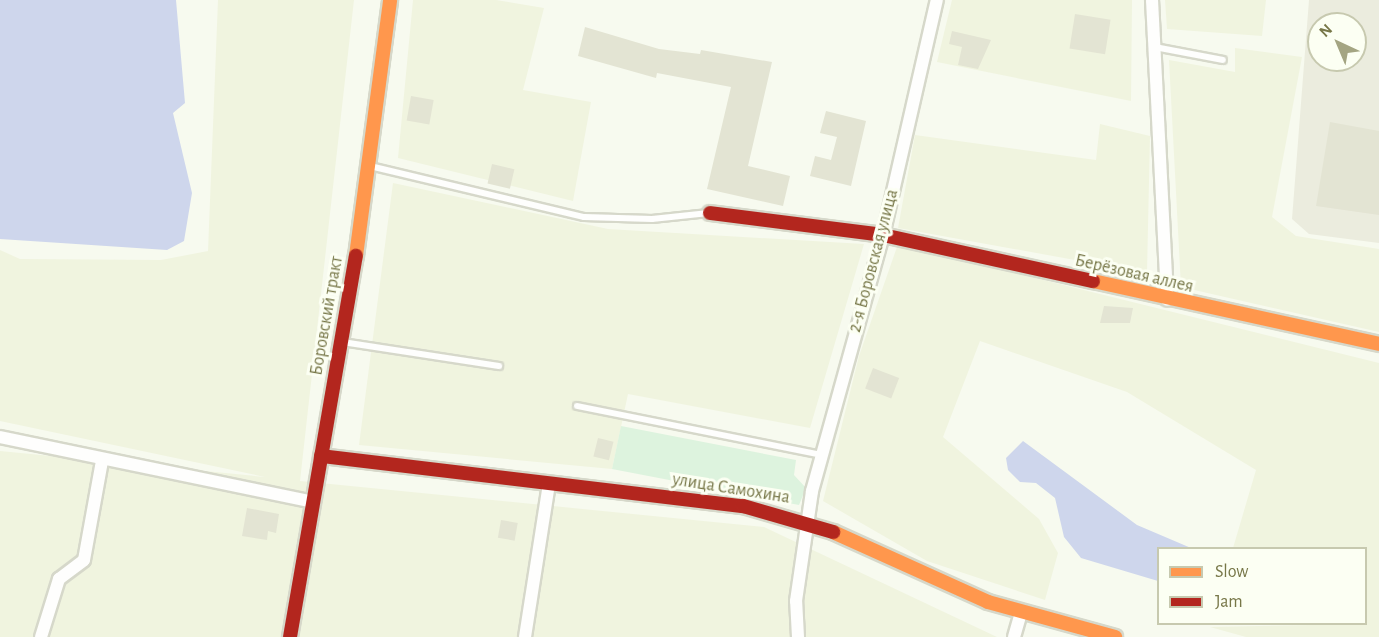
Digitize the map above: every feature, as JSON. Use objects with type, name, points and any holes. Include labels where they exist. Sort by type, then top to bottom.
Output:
[{"type":"street","name":"Боровский тракт","points":[[290,637],[371,166],[390,0]]},
{"type":"street","name":"2-я Боровская улица","points":[[798,637],[796,601],[807,520],[822,455],[883,235],[937,0]]},
{"type":"street","points":[[1152,0],[1167,300]]},
{"type":"street","name":"Берёзовая аллея","points":[[710,213],[883,235],[1167,300],[1379,344]]},
{"type":"street","points":[[0,437],[102,461],[313,502]]},
{"type":"street","name":"улица Самохина","points":[[321,456],[742,506],[807,520],[931,579],[1021,612],[1115,637]]},
{"type":"street","points":[[41,637],[59,579],[84,560],[102,461]]},
{"type":"street","points":[[525,637],[549,484]]},
{"type":"street","points":[[1014,637],[1021,612]]},
{"type":"lane","points":[[1155,47],[1223,60]]},
{"type":"lane","points":[[371,166],[584,217],[652,219],[710,213]]},
{"type":"lane","points":[[341,342],[499,366]]},
{"type":"lane","points":[[578,406],[822,455]]},
{"type":"shaded area","points":[[218,0],[354,0],[300,481],[764,527],[997,637],[0,637],[0,451],[265,477],[0,421],[0,250],[20,259],[161,260],[208,251]]},
{"type":"shaded area","points":[[413,0],[496,0],[544,8],[523,90],[591,102],[573,201],[398,158]]},
{"type":"shaded area","points":[[952,0],[1132,0],[1131,101],[937,62]]},
{"type":"shaded area","points":[[1165,0],[1266,0],[1262,36],[1167,29]]},
{"type":"shaded area","points":[[1309,0],[1379,0],[1379,243],[1309,234],[1292,219],[1307,26],[1307,72],[1367,72],[1367,12],[1308,12]]},
{"type":"shaded area","points":[[1235,48],[1302,57],[1272,217],[1296,236],[1379,249],[1379,332],[1181,287],[1169,60],[1235,72]]},
{"type":"shaded area","points":[[1100,124],[1150,136],[1147,273],[898,228],[915,135],[1096,160]]},
{"type":"shaded area","points":[[393,183],[608,229],[864,244],[810,428],[628,394],[612,469],[359,445]]},
{"type":"shaded area","points":[[898,244],[1379,363],[1379,637],[1246,637],[1210,627],[1367,625],[1367,547],[1233,547],[1256,470],[1127,392],[980,341],[943,437],[1039,519],[1058,553],[1045,600],[927,561],[823,501],[859,356]]},
{"type":"shaded area","points":[[621,426],[796,460],[794,475],[806,488],[799,505],[612,469]]},
{"type":"water","points":[[0,0],[176,0],[185,103],[173,113],[192,193],[184,241],[167,250],[0,239]]},
{"type":"water","points":[[1023,441],[1137,525],[1189,547],[1157,547],[1157,581],[1081,558],[1064,537],[1055,498],[1036,483],[1020,482],[1008,470],[1006,458]]},
{"type":"building","points":[[1075,14],[1111,20],[1105,54],[1070,49]]},
{"type":"building","points":[[585,27],[659,49],[700,54],[701,50],[772,62],[748,166],[790,176],[783,206],[707,189],[731,87],[657,73],[656,78],[578,56]]},
{"type":"building","points":[[952,31],[991,40],[978,69],[958,65],[962,47],[949,44]]},
{"type":"building","points":[[411,96],[434,100],[429,125],[407,121]]},
{"type":"building","points":[[826,111],[866,121],[851,186],[810,176],[815,156],[831,160],[837,137],[820,133]]},
{"type":"building","points":[[1330,122],[1379,131],[1379,215],[1316,206]]},
{"type":"building","points":[[492,164],[514,169],[510,189],[488,183]]},
{"type":"building","points":[[1104,306],[1133,308],[1130,323],[1100,323]]},
{"type":"building","points":[[873,368],[899,378],[891,399],[865,389]]},
{"type":"building","points":[[598,438],[614,442],[609,460],[593,456]]},
{"type":"building","points":[[247,508],[279,514],[276,533],[268,531],[267,540],[242,536]]},
{"type":"building","points":[[501,520],[518,523],[515,541],[498,538]]},
{"type":"traffic: slow","points":[[356,256],[390,0]]},
{"type":"traffic: slow","points":[[1093,281],[1379,344]]},
{"type":"traffic: slow","points":[[833,532],[988,602],[1115,637]]},
{"type":"traffic: jam","points":[[710,213],[883,235],[1093,281]]},
{"type":"traffic: jam","points":[[290,637],[356,256]]},
{"type":"traffic: jam","points":[[321,456],[743,506],[833,532]]}]
